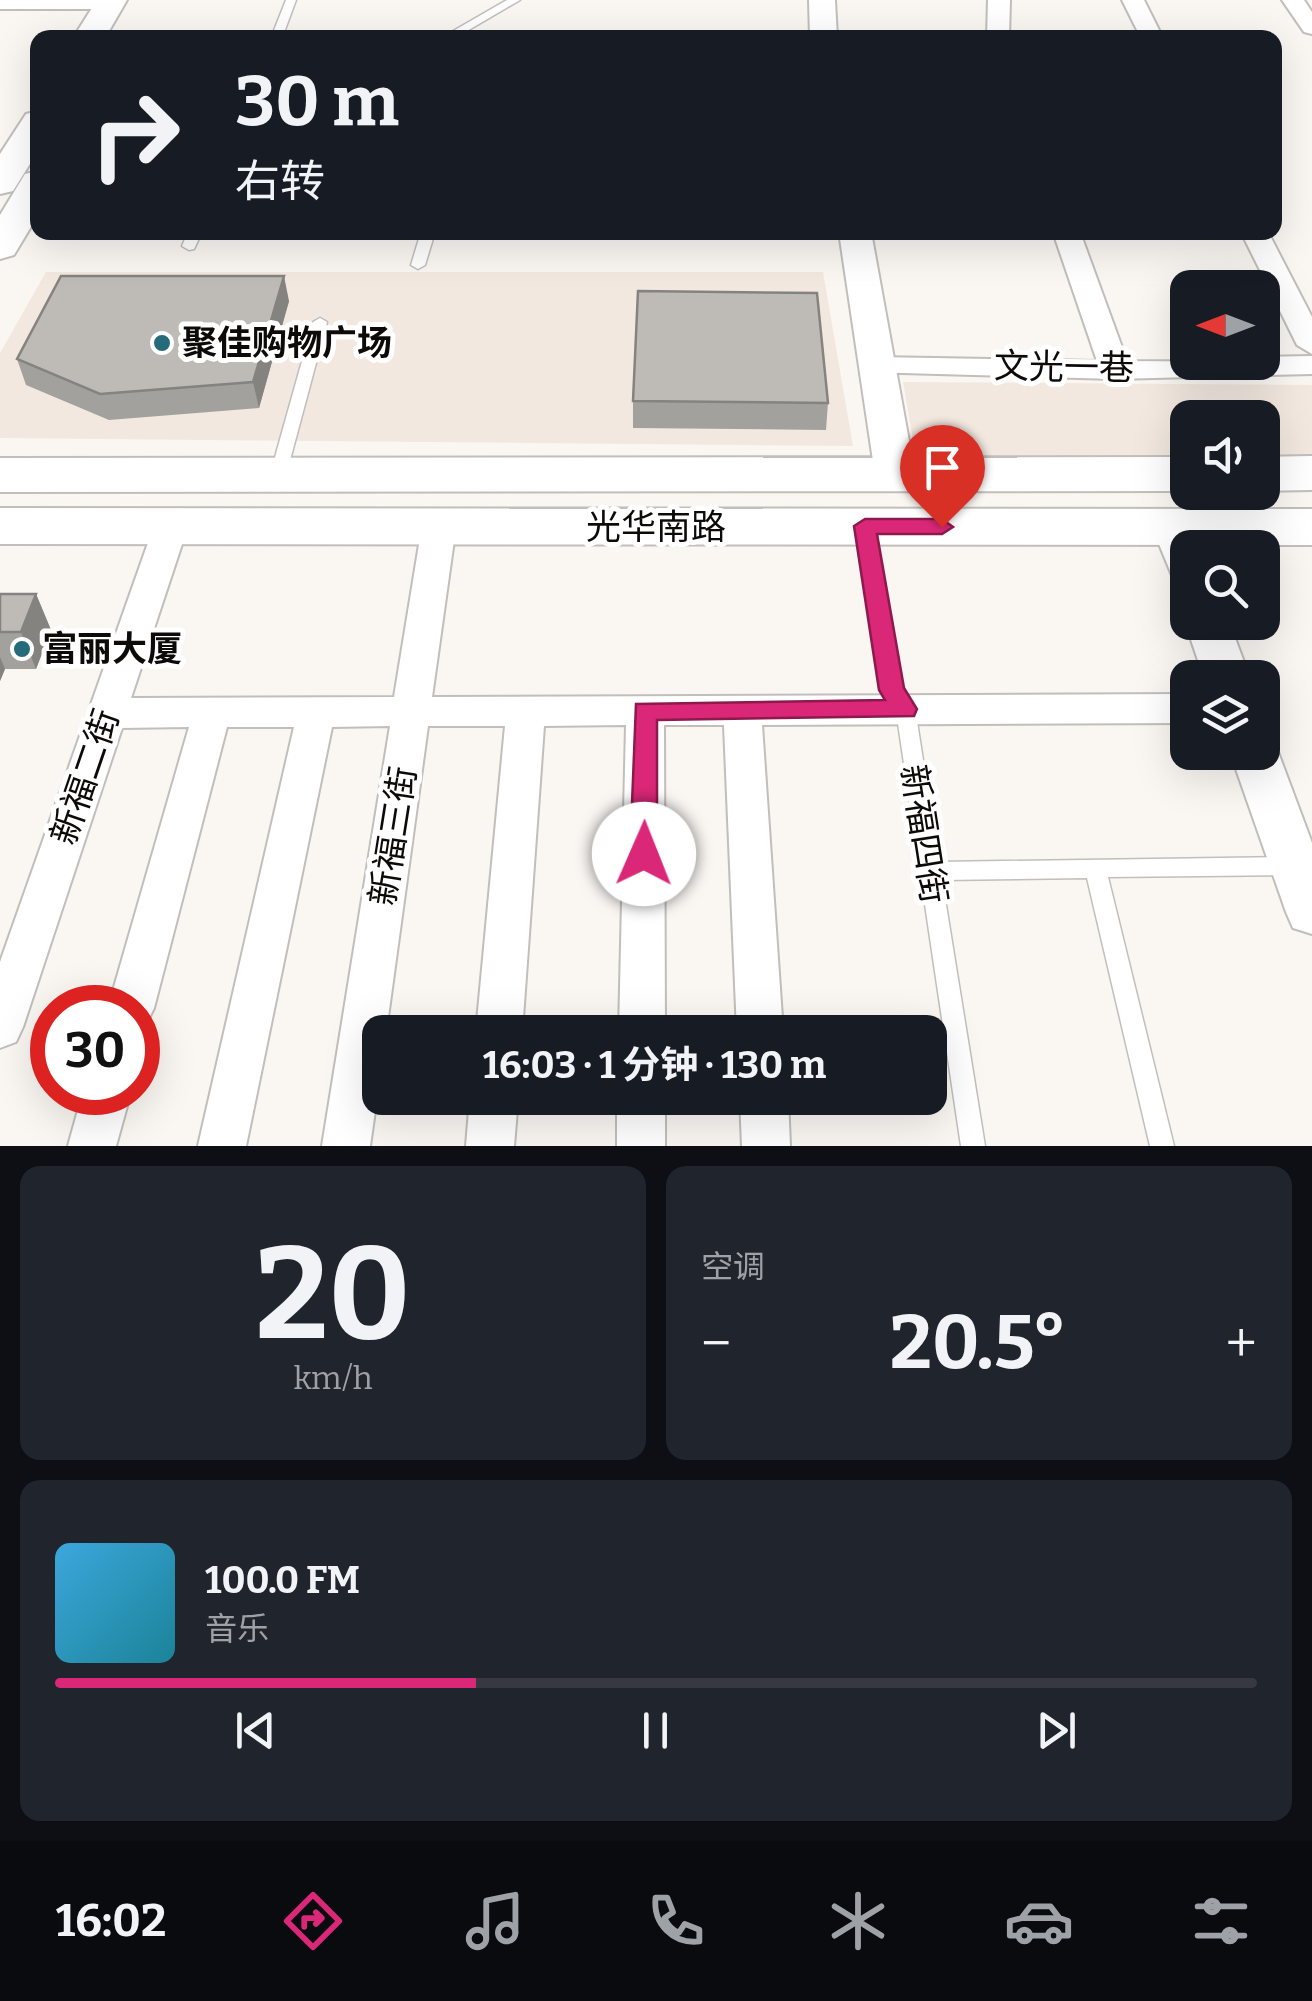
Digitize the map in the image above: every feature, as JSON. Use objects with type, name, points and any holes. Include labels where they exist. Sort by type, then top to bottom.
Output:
[{"type":"main road","points":[[125,30],[142,0]]},
{"type":"main road","points":[[94,30],[111,2]]},
{"type":"main road","points":[[0,183],[30,134]]},
{"type":"main road","points":[[0,247],[30,196]]},
{"type":"main road","name":"光华南路","points":[[0,475],[1170,474]]},
{"type":"main road","points":[[1280,474],[1312,474]]},
{"type":"main road","name":"光华南路","points":[[0,526],[865,526],[1170,547]]},
{"type":"main road","name":"光华南路","points":[[1280,532],[1312,527]]},
{"type":"street","points":[[822,0],[824,30]]},
{"type":"street","points":[[998,30],[999,0]]},
{"type":"street","points":[[1133,0],[1148,30]]},
{"type":"street","points":[[1293,0],[1312,28]]},
{"type":"street","points":[[0,3],[111,2]]},
{"type":"street","points":[[857,240],[895,474]]},
{"type":"street","points":[[1069,240],[1115,370]]},
{"type":"street","points":[[1258,240],[1312,345]]},
{"type":"street","name":"文光一巷","points":[[877,366],[1115,370],[1312,366]]},
{"type":"street","name":"新福二街","points":[[0,1028],[171,526]]},
{"type":"street","name":"新福三街","points":[[346,1146],[439,526]]},
{"type":"street","points":[[107,713],[1170,708]]},
{"type":"street","points":[[500,1015],[526,710]]},
{"type":"street","points":[[742,710],[759,1015]]},
{"type":"street","points":[[642,1015],[645,711]]},
{"type":"street","points":[[136,985],[212,713]]},
{"type":"street","points":[[222,1146],[316,713]]},
{"type":"street","points":[[1260,770],[1312,912]]},
{"type":"street","points":[[92,1146],[101,1115]]},
{"type":"street","points":[[490,1146],[493,1115]]},
{"type":"street","points":[[641,1146],[642,1115]]},
{"type":"street","points":[[765,1115],[766,1146]]},
{"type":"lane","points":[[279,30],[291,0]]},
{"type":"lane","points":[[460,30],[514,0]]},
{"type":"lane","points":[[418,265],[426,240]]},
{"type":"lane","points":[[278,475],[320,322]]},
{"type":"lane","name":"新福四街","points":[[865,526],[892,690],[905,709],[973,1146]]},
{"type":"lane","points":[[930,871],[1295,866]]},
{"type":"lane","points":[[1094,868],[1162,1146]]},
{"type":"shaded area","points":[[46,272],[823,272],[853,446],[0,438],[0,353]]},
{"type":"shaded area","points":[[903,382],[1312,385],[1312,460],[1280,460],[1280,400],[1170,400],[1170,459],[916,458]]},
{"type":"building","name":"聚佳购物广场","points":[[61,276],[284,276],[253,382],[100,394],[17,359]]},
{"type":"building","points":[[638,291],[817,293],[828,403],[633,401]]},
{"type":"building","points":[[0,594],[36,594],[21,632],[0,632]]},
{"type":"place","name":"聚佳购物广场","points":[[162,343]]},
{"type":"place","name":"富丽大厦","points":[[22,649]]},
{"type":"route","points":[[644,854],[645,711],[905,709],[892,690],[865,526],[942,527]]}]
